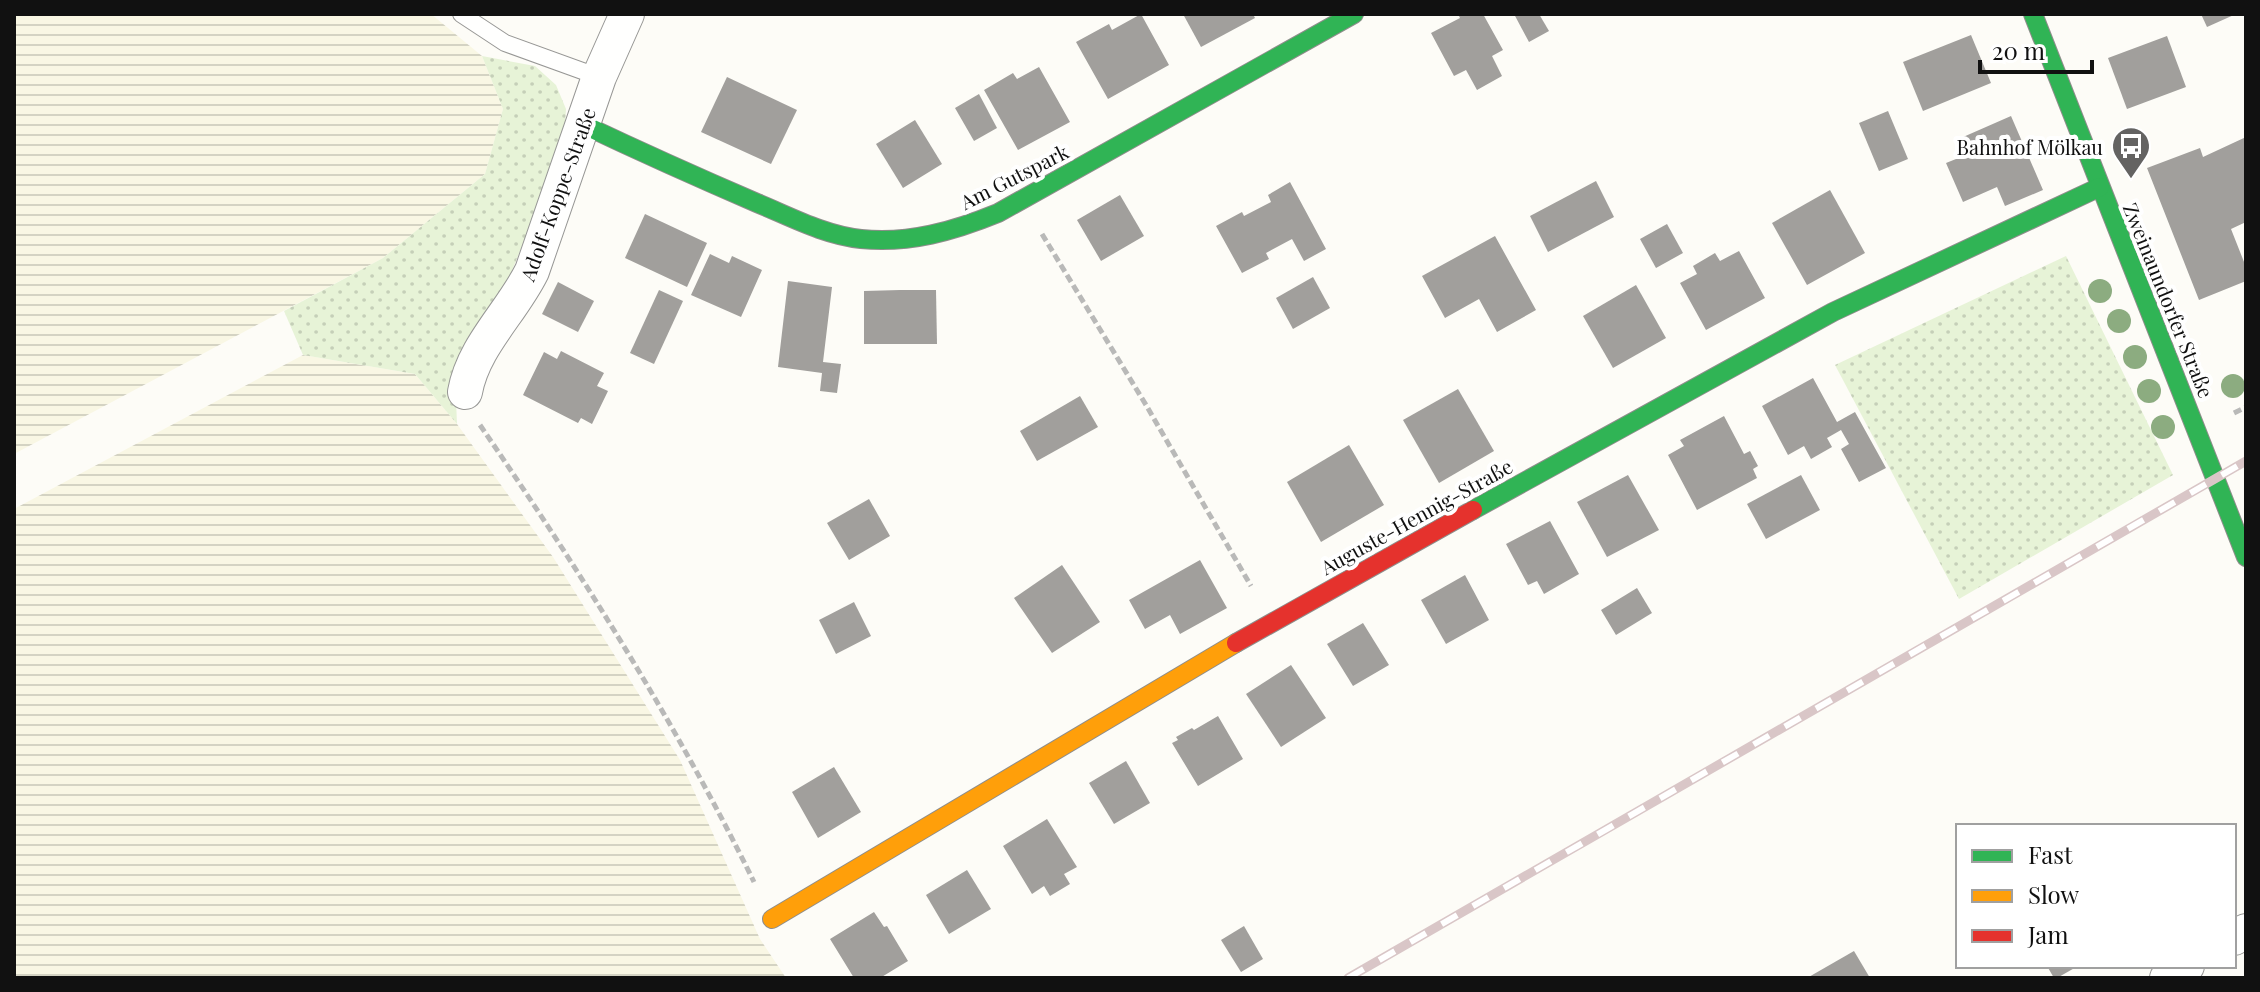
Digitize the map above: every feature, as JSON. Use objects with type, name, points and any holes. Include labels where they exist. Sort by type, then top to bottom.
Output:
[{"type":"street","name":"Adolf-Koppe-Straße","points":[[465,392],[468,373],[483,346],[519,297],[532,271],[599,77],[627,14]]},
{"type":"street","name":"Am Gutspark","points":[[584,125],[672,167],[823,229],[860,239],[916,239],[948,233],[998,213],[1354,14]]},
{"type":"street","name":"Zweinaundorfer Straße","points":[[2033,14],[2246,557]]},
{"type":"street","name":"Auguste-Hennig-Straße","points":[[772,919],[1272,622],[1833,312],[2100,187]]},
{"type":"lane","points":[[461,14],[505,43],[599,77]]},
{"type":"path","points":[[1021,200],[1146,405],[1272,622]]},
{"type":"path","points":[[465,392],[470,410],[566,555],[668,719],[721,814],[772,919]]},
{"type":"shaded area","points":[[14,14],[431,14],[482,56],[503,109],[485,174],[383,258],[14,454]]},
{"type":"shaded area","points":[[303,355],[415,374],[457,424],[553,557],[680,760],[760,939],[786,978],[14,978],[14,509]]},
{"type":"green space","points":[[482,56],[535,66],[556,85],[566,109],[564,142],[505,288],[466,340],[455,375],[457,424],[415,374],[303,355],[284,311],[383,258],[485,174],[503,109]]},
{"type":"green space","points":[[2066,256],[2173,475],[1959,599],[1835,365]]},
{"type":"building","points":[[1141,14],[1169,65],[1108,99],[1076,42],[1109,24],[1112,30]]},
{"type":"building","points":[[1183,14],[1253,14],[1255,18],[1201,47]]},
{"type":"building","points":[[1458,14],[1483,14],[1503,50],[1492,56],[1502,76],[1477,90],[1466,70],[1454,76],[1431,33],[1460,18]]},
{"type":"building","points":[[1514,14],[1539,14],[1549,31],[1529,42]]},
{"type":"building","points":[[2201,14],[2236,14],[2207,27]]},
{"type":"building","points":[[1971,35],[1991,83],[1923,111],[1903,62]]},
{"type":"building","points":[[2167,36],[2186,87],[2127,109],[2108,58]]},
{"type":"building","points":[[1039,67],[1070,122],[1018,150],[984,90],[1013,73],[1017,79]]},
{"type":"building","points":[[727,77],[797,110],[771,164],[701,132]]},
{"type":"building","points":[[979,94],[997,128],[974,141],[955,108]]},
{"type":"building","points":[[1888,111],[1908,159],[1879,171],[1859,123]]},
{"type":"building","points":[[2011,116],[2043,190],[2005,206],[1997,187],[1963,202],[1946,163],[1961,157],[1954,141]]},
{"type":"building","points":[[915,120],[942,164],[903,188],[876,144]]},
{"type":"building","points":[[2246,137],[2246,222],[2231,229],[2246,267],[2246,281],[2199,300],[2147,168],[2200,148],[2203,157]]},
{"type":"building","points":[[1596,181],[1614,217],[1548,252],[1530,216]]},
{"type":"building","points":[[1290,182],[1326,249],[1304,261],[1292,239],[1266,253],[1269,259],[1242,273],[1216,226],[1242,212],[1244,216],[1271,202],[1268,195]]},
{"type":"building","points":[[1830,190],[1865,253],[1807,285],[1772,223]]},
{"type":"building","points":[[1120,195],[1144,236],[1101,261],[1077,220]]},
{"type":"building","points":[[645,214],[707,243],[687,287],[625,258]]},
{"type":"building","points":[[1667,224],[1683,253],[1656,268],[1640,239]]},
{"type":"building","points":[[1495,236],[1536,310],[1497,332],[1479,299],[1445,318],[1422,276]]},
{"type":"building","points":[[1739,251],[1765,298],[1706,330],[1680,283],[1697,274],[1693,266],[1715,253],[1720,261]]},
{"type":"building","points":[[710,254],[729,263],[732,256],[762,270],[741,317],[691,295]]},
{"type":"building","points":[[1313,277],[1330,308],[1293,329],[1276,298]]},
{"type":"building","points":[[788,281],[832,287],[823,362],[841,364],[837,393],[820,391],[822,373],[778,367]]},
{"type":"building","points":[[558,282],[594,301],[578,332],[542,314]]},
{"type":"building","points":[[1636,285],[1666,338],[1613,368],[1583,316]]},
{"type":"building","points":[[659,290],[683,301],[654,364],[630,353]]},
{"type":"building","points":[[936,290],[937,344],[864,344],[864,291]]},
{"type":"building","points":[[561,351],[604,373],[597,386],[608,391],[592,424],[581,418],[578,423],[523,395],[544,352],[557,359]]},
{"type":"building","points":[[1813,378],[1837,422],[1855,412],[1886,468],[1859,482],[1841,449],[1849,444],[1841,430],[1827,438],[1832,447],[1811,459],[1804,446],[1788,455],[1762,406]]},
{"type":"building","points":[[1458,389],[1494,451],[1439,483],[1403,420]]},
{"type":"building","points":[[1080,396],[1098,427],[1037,461],[1020,431]]},
{"type":"building","points":[[1724,416],[1744,454],[1750,451],[1758,466],[1753,469],[1757,478],[1697,510],[1668,455],[1684,446],[1680,440]]},
{"type":"building","points":[[1349,445],[1384,505],[1321,542],[1287,482]]},
{"type":"building","points":[[1628,475],[1659,530],[1607,557],[1577,502]]},
{"type":"building","points":[[1801,475],[1820,510],[1766,539],[1747,504]]},
{"type":"building","points":[[869,499],[890,536],[849,560],[827,523]]},
{"type":"building","points":[[1550,521],[1579,574],[1544,594],[1537,581],[1528,585],[1506,544]]},
{"type":"building","points":[[1200,560],[1227,608],[1180,634],[1170,615],[1145,629],[1129,600]]},
{"type":"building","points":[[1062,565],[1100,622],[1052,653],[1014,598]]},
{"type":"building","points":[[1465,575],[1489,620],[1446,644],[1421,600]]},
{"type":"building","points":[[1637,588],[1652,613],[1616,635],[1601,610]]},
{"type":"building","points":[[854,602],[871,636],[836,654],[819,620]]},
{"type":"building","points":[[1363,623],[1389,665],[1353,686],[1327,644]]},
{"type":"building","points":[[1291,665],[1326,718],[1281,747],[1246,694]]},
{"type":"building","points":[[1218,716],[1243,759],[1198,786],[1172,743],[1178,740],[1176,737]]},
{"type":"building","points":[[1126,761],[1150,803],[1114,824],[1089,783]]},
{"type":"building","points":[[834,767],[861,812],[818,838],[792,792]]},
{"type":"building","points":[[1047,819],[1077,867],[1064,874],[1070,884],[1050,896],[1044,886],[1032,894],[1003,846]]},
{"type":"building","points":[[967,870],[991,909],[949,934],[926,895]]},
{"type":"building","points":[[874,912],[884,927],[887,926],[908,961],[880,978],[854,978],[830,939]]},
{"type":"building","points":[[1244,926],[1263,959],[1241,972],[1221,940]]},
{"type":"building","points":[[1854,951],[1870,978],[1807,978]]},
{"type":"building","points":[[2048,968],[2074,968],[2057,978]]},
{"type":"railway","points":[[1348,978],[2246,461]]},
{"type":"traffic: fast","points":[[584,125],[821,230],[861,239],[914,238],[998,213],[1354,14]]},
{"type":"traffic: fast","points":[[2033,14],[2246,557]]},
{"type":"traffic: fast","points":[[1473,510],[1833,312],[2100,187]]},
{"type":"traffic: slow","points":[[772,919],[1236,643]]},
{"type":"traffic: jam","points":[[1236,643],[1473,510]]},
{"type":"place","name":"Bahnhof Mölkau","points":[[2131,180]]}]
